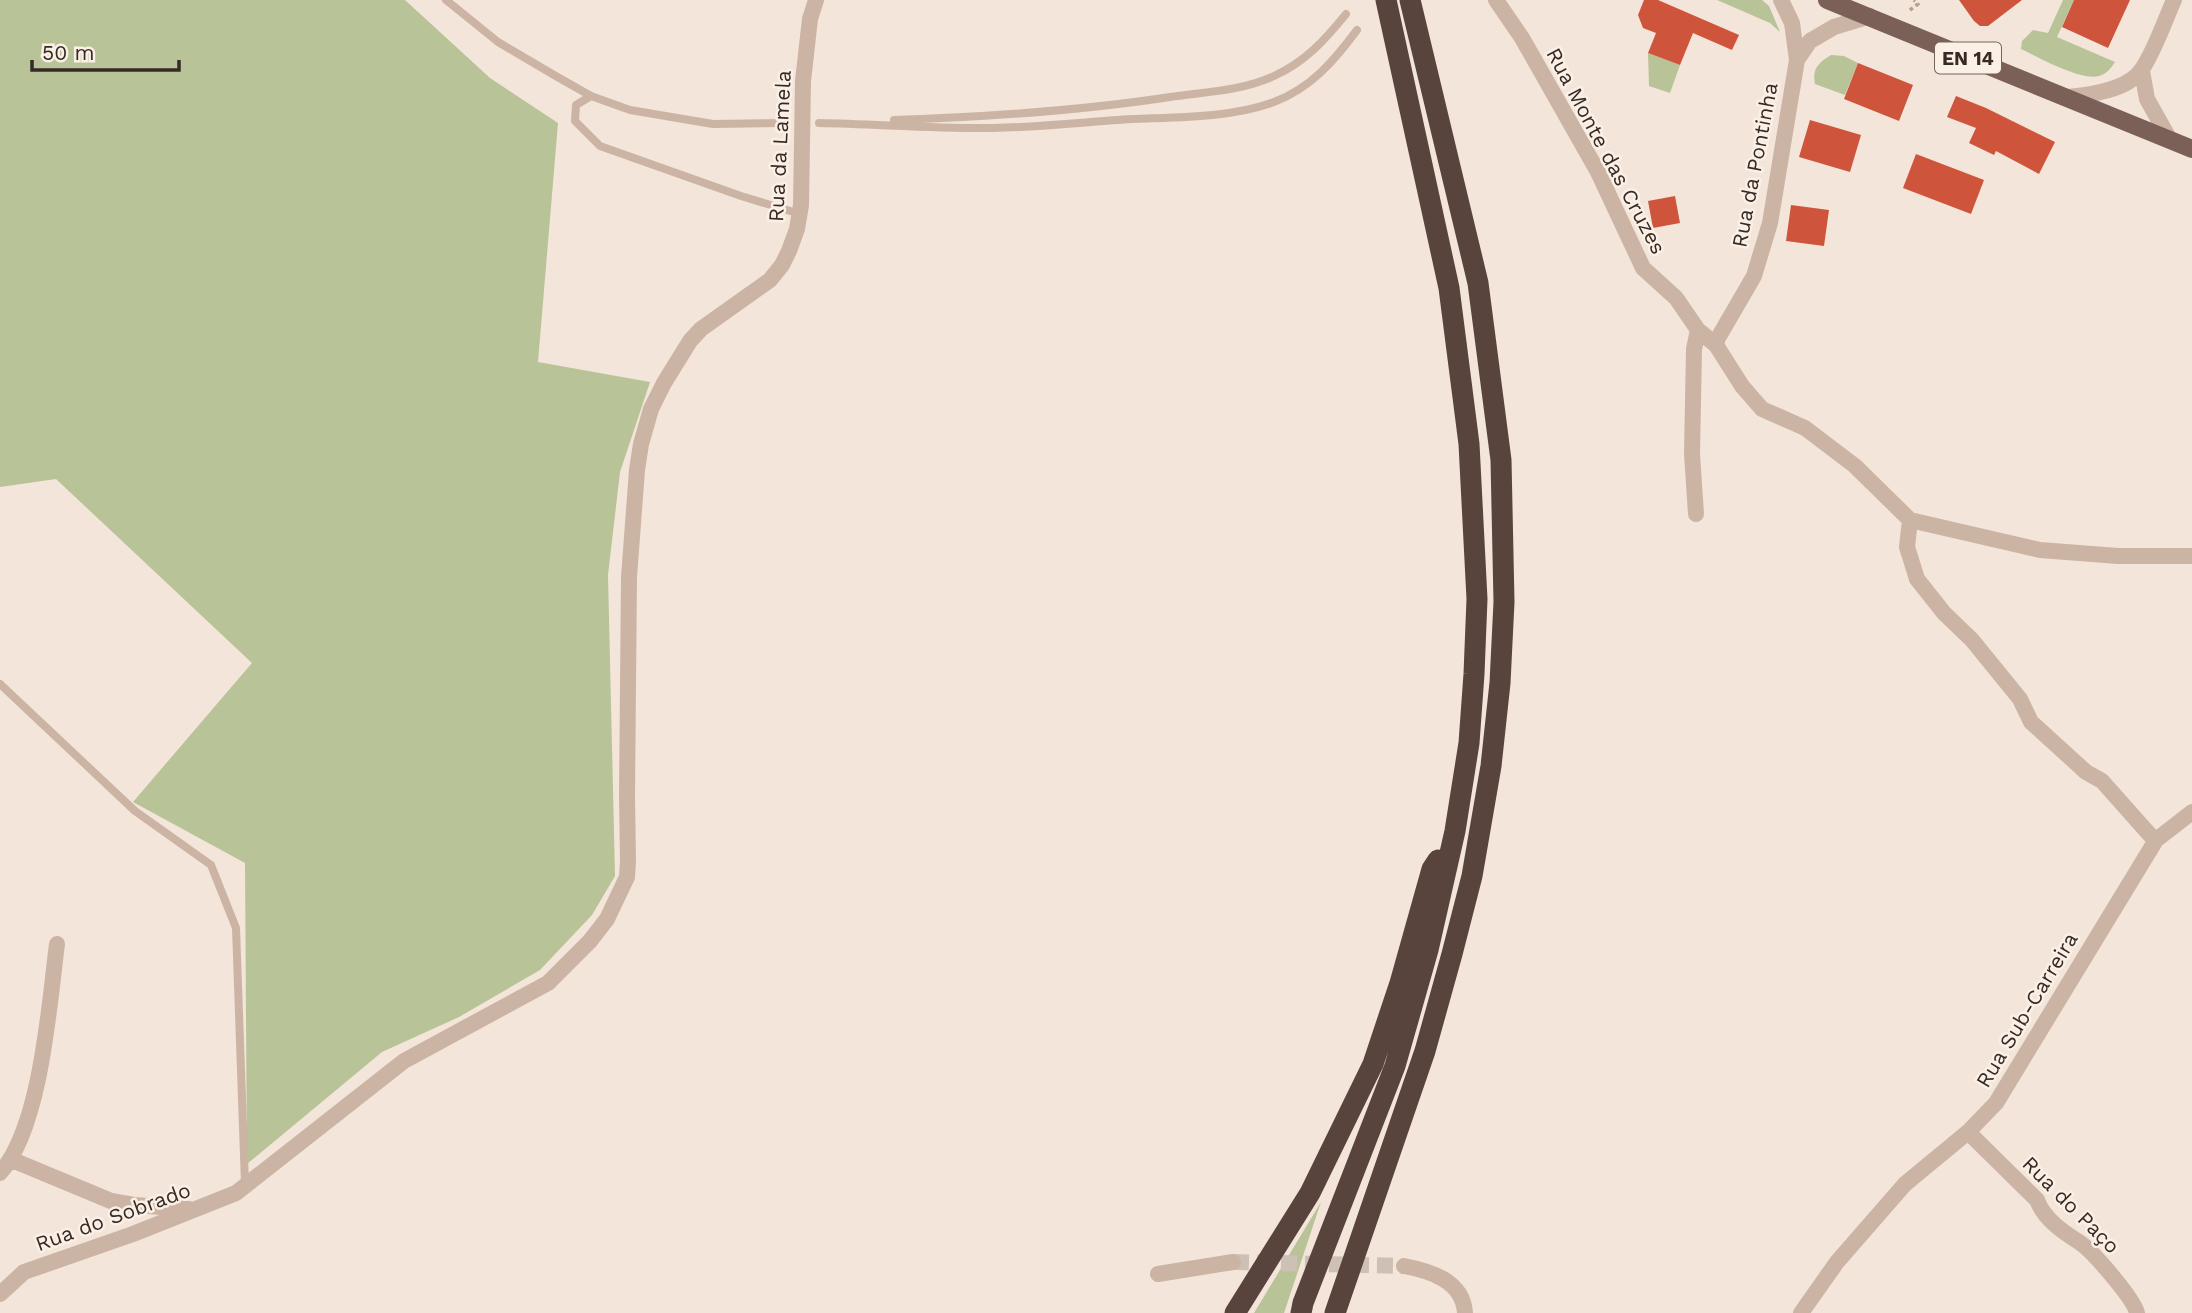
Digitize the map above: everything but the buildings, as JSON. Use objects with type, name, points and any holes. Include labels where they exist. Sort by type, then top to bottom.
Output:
[{"type":"highway","points":[[1301,1313],[1395,1066],[1427,950],[1455,831],[1469,743],[1477,599],[1469,444],[1449,288],[1386,0]]},
{"type":"highway","points":[[1335,1313],[1425,1051],[1455,941],[1472,876],[1491,766],[1500,683],[1504,602],[1501,460],[1478,283],[1410,0]]},
{"type":"highway","points":[[1235,1313],[1310,1193],[1373,1064],[1400,983],[1432,869],[1455,831]]},
{"type":"main road","name":"EN 14","points":[[1827,0],[2192,149]]},
{"type":"street","name":"Rua da Lamela","points":[[245,1186],[404,1061],[548,983],[590,941],[613,908],[626,877],[628,861],[626,796],[629,577],[641,444],[651,409],[690,341],[701,329],[770,280],[789,251],[800,214],[803,80],[810,19],[816,0]]},
{"type":"street","name":"Rua Monte das Cruzes","points":[[1496,0],[1522,38],[1598,172],[1643,268],[1676,298],[1698,330],[1716,345]]},
{"type":"street","name":"Rua da Pontinha","points":[[1716,345],[1754,276],[1770,223],[1797,60],[1792,23],[1781,0]]},
{"type":"street","points":[[2068,97],[2099,93],[2131,80],[2142,71],[2174,0]]},
{"type":"street","name":"Rua da Pontinha","points":[[1797,60],[1810,41],[1834,27],[1870,16]]},
{"type":"street","points":[[2142,71],[2147,99],[2170,140]]},
{"type":"street","points":[[1696,514],[1692,454],[1694,349],[1698,330]]},
{"type":"street","points":[[1716,345],[1742,386],[1762,410],[1805,428],[1855,466],[1901,508],[1910,520],[2040,550],[2119,556],[2192,556]]},
{"type":"street","points":[[1910,520],[1907,547],[1917,579],[2020,699],[2031,722],[2086,772],[2102,781],[2156,839]]},
{"type":"street","name":"Rua Sub-Carreira","points":[[1801,1313],[1837,1262],[1905,1184],[1968,1132],[1996,1103],[2156,839],[2192,812]]},
{"type":"street","points":[[0,1173],[22,1135],[32,1100],[44,1039],[57,944]]},
{"type":"street","name":"Rua do Paço","points":[[1968,1132],[2037,1200],[2041,1210],[2070,1238],[2080,1242],[2135,1305],[2137,1313]]},
{"type":"street","points":[[10,1159],[111,1201],[195,1210]]},
{"type":"street","name":"Rua do Sobrado","points":[[0,1294],[24,1272],[195,1210],[236,1194],[245,1186]]},
{"type":"street","points":[[1158,1274],[1233,1262]]},
{"type":"street","points":[[1404,1266],[1430,1271],[1455,1287],[1465,1313]]},
{"type":"lane","points":[[446,0],[498,42],[591,96],[630,110],[713,124],[786,123]]},
{"type":"lane","points":[[1346,13],[1327,38],[1303,59],[1275,76],[1246,86],[1124,104],[1000,116],[818,122],[993,128],[1189,116],[1246,109],[1273,102],[1298,91],[1320,75],[1357,30]]},
{"type":"lane","points":[[591,96],[576,105],[575,121],[600,146],[800,214]]},
{"type":"lane","points":[[0,684],[135,811],[211,865],[236,928],[245,1186]]},
{"type":"path","points":[[1910,10],[1918,4],[1914,0]]},
{"type":"green space","points":[[0,0],[405,0],[490,78],[558,123],[538,362],[650,382],[620,472],[608,575],[615,876],[592,915],[540,970],[459,1017],[382,1052],[247,1164],[245,863],[133,802],[252,663],[56,479],[0,487]]},
{"type":"green space","points":[[1717,0],[1762,0],[1769,6],[1780,32],[1770,23]]},
{"type":"green space","points":[[2063,0],[2074,0],[2057,37],[2115,62],[2104,74],[2091,77],[2082,75],[2021,49],[2022,41],[2033,30],[2048,33]]},
{"type":"green space","points":[[1648,53],[1680,65],[1670,93],[1649,86]]},
{"type":"green space","points":[[1831,55],[1844,56],[1858,63],[1845,95],[1815,84],[1814,74],[1817,67]]},
{"type":"green space","points":[[1321,1202],[1284,1313],[1254,1313]]},
{"type":"tunnel","points":[[1233,1262],[1404,1266]]}]
